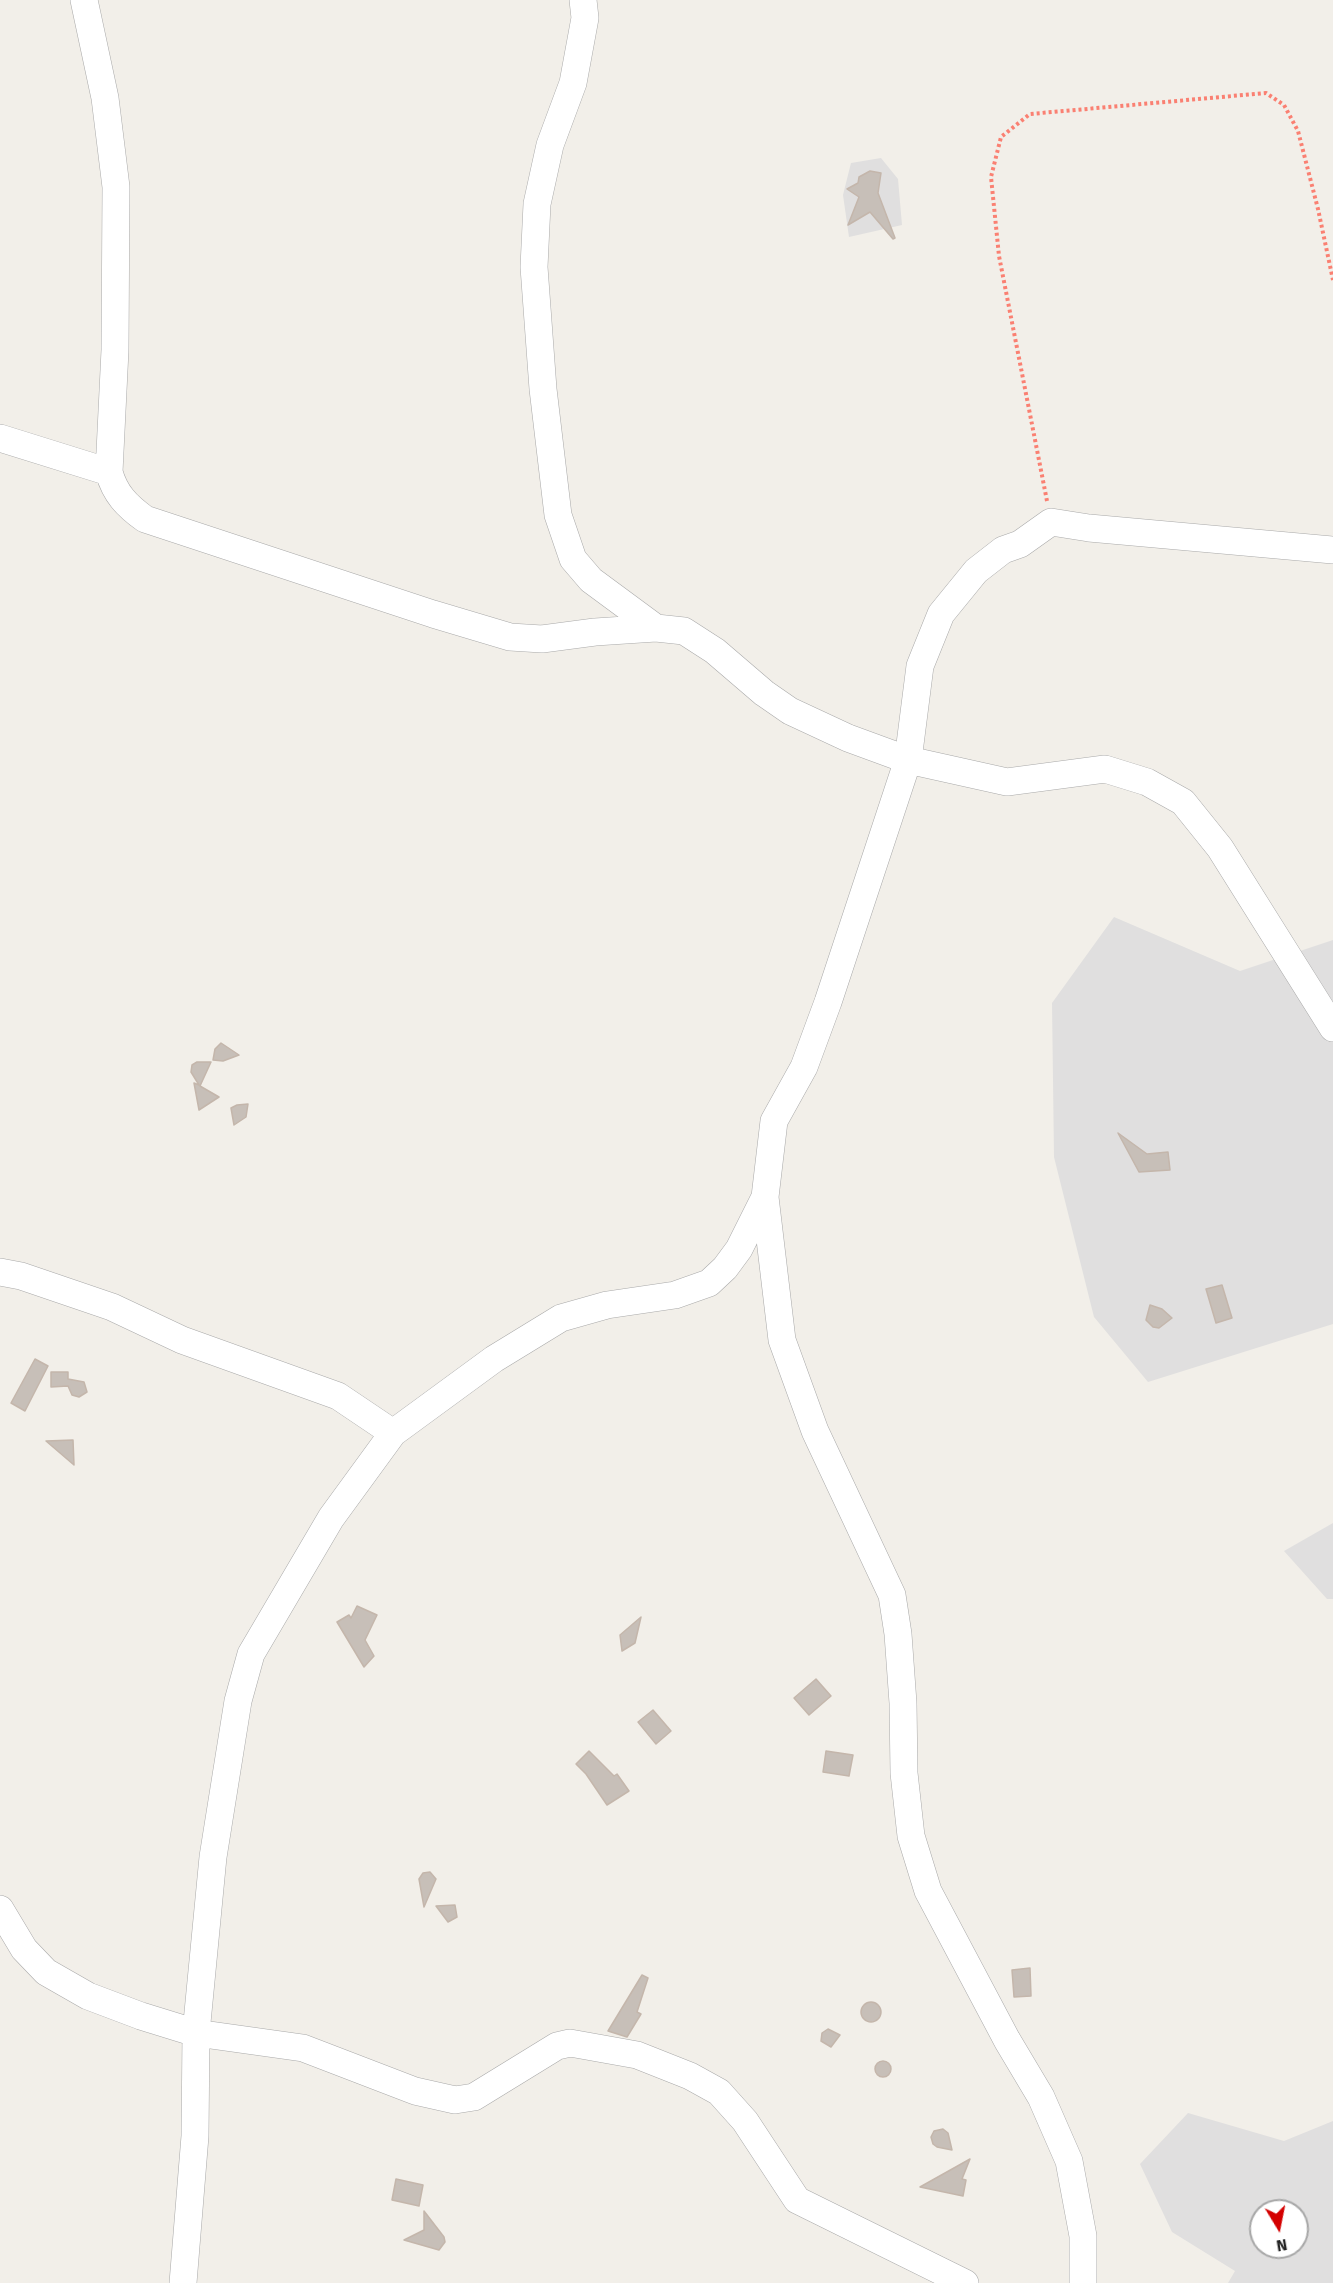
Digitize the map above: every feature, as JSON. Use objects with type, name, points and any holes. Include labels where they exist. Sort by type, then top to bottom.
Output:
[{"type":"street","points":[[84,0],[105,98],[116,187],[115,350],[109,472],[112,486],[126,505],[145,519],[433,614],[510,637],[542,639],[595,632],[656,628],[684,631],[716,651],[764,693],[790,711],[848,738],[908,760],[1006,782],[1105,769],[1147,782],[1183,802],[1220,848],[1333,1028]]},
{"type":"street","points":[[583,0],[585,18],[573,83],[550,145],[537,204],[534,267],[558,515],[573,559],[591,580],[656,628]]},
{"type":"street","points":[[0,438],[109,472]]},
{"type":"street","points":[[1083,2283],[1083,2236],[1069,2161],[1041,2097],[1007,2040],[928,1891],[911,1836],[904,1773],[903,1703],[898,1634],[892,1596],[815,1431],[782,1340],[765,1197],[774,1121],[804,1067],[828,1002],[908,760],[920,666],[941,614],[976,571],[1003,550],[1020,544],[1052,522],[1089,528],[1333,550]]},
{"type":"street","points":[[183,2283],[195,2136],[196,2033],[218,1823],[238,1701],[251,1654],[331,1518],[393,1434],[494,1359],[561,1318],[607,1305],[675,1295],[709,1283],[725,1268],[739,1249],[765,1197]]},
{"type":"street","points":[[0,1272],[21,1276],[112,1307],[183,1340],[338,1396],[393,1434]]},
{"type":"street","points":[[0,1909],[24,1949],[46,1972],[88,1996],[196,2033],[303,2048],[415,2091],[455,2100],[474,2097],[556,2046],[570,2043],[637,2055],[690,2076],[719,2092],[745,2121],[797,2200],[965,2283]]},
{"type":"path","points":[[1052,522],[999,256],[991,177],[1001,137],[1030,114],[1266,93],[1284,105],[1298,131],[1333,280]]},
{"type":"shaded area","points":[[881,158],[898,179],[902,225],[849,237],[843,195],[851,163]]},
{"type":"shaded area","points":[[1114,917],[1240,971],[1333,940],[1333,1324],[1148,1382],[1094,1317],[1054,1157],[1052,1003]]},
{"type":"shaded area","points":[[1333,1523],[1333,1599],[1327,1599],[1284,1551]]},
{"type":"shaded area","points":[[1188,2113],[1284,2141],[1333,2121],[1333,2283],[1228,2283],[1235,2271],[1172,2232],[1140,2164]]},
{"type":"building","points":[[870,171],[881,173],[878,193],[895,238],[893,239],[870,212],[848,225],[859,197],[847,189],[858,183],[859,177]]},
{"type":"building","points":[[221,1043],[239,1055],[223,1061],[213,1060],[215,1049]]},
{"type":"building","points":[[197,1062],[211,1062],[200,1086],[219,1097],[199,1110],[194,1083],[199,1085],[191,1072],[192,1065]]},
{"type":"building","points":[[248,1104],[246,1117],[234,1125],[231,1108]]},
{"type":"building","points":[[1118,1133],[1147,1154],[1168,1152],[1170,1170],[1139,1172]]},
{"type":"building","points":[[1222,1285],[1232,1318],[1216,1323],[1206,1289]]},
{"type":"building","points":[[1150,1305],[1162,1309],[1172,1318],[1159,1328],[1153,1327],[1146,1320]]},
{"type":"building","points":[[35,1359],[48,1366],[25,1411],[11,1403]]},
{"type":"building","points":[[51,1372],[68,1372],[68,1379],[84,1382],[87,1392],[79,1397],[72,1395],[68,1386],[51,1387]]},
{"type":"building","points":[[73,1440],[74,1465],[46,1441]]},
{"type":"building","points":[[357,1606],[377,1615],[365,1640],[374,1656],[364,1667],[337,1622],[349,1615],[351,1618]]},
{"type":"building","points":[[641,1617],[635,1643],[622,1651],[620,1635]]},
{"type":"building","points":[[816,1679],[831,1696],[809,1715],[794,1698]]},
{"type":"building","points":[[653,1710],[671,1731],[656,1744],[638,1722]]},
{"type":"building","points":[[589,1751],[614,1776],[617,1774],[629,1791],[607,1805],[586,1774],[576,1764]]},
{"type":"building","points":[[826,1751],[853,1755],[849,1776],[823,1772]]},
{"type":"building","points":[[430,1872],[436,1879],[424,1907],[419,1879],[423,1873]]},
{"type":"building","points":[[455,1905],[457,1917],[448,1922],[436,1906]]},
{"type":"building","points":[[1030,1968],[1031,1996],[1014,1997],[1012,1970]]},
{"type":"building","points":[[642,1975],[648,1978],[637,2012],[641,2014],[627,2037],[608,2031]]},
{"type":"building","points":[[871,2002],[878,2005],[881,2012],[878,2019],[871,2022],[864,2019],[861,2012],[864,2005]]},
{"type":"building","points":[[828,2029],[840,2035],[831,2047],[821,2041],[822,2033]]},
{"type":"building","points":[[880,2061],[886,2061],[891,2069],[889,2075],[880,2077],[875,2072],[875,2066]]},
{"type":"building","points":[[943,2129],[948,2133],[952,2150],[933,2144],[931,2137],[934,2131]]},
{"type":"building","points":[[970,2159],[962,2179],[966,2180],[963,2196],[920,2187]]},
{"type":"building","points":[[396,2179],[423,2185],[419,2206],[392,2200]]},
{"type":"building","points":[[424,2211],[444,2237],[445,2242],[439,2250],[404,2240],[424,2230]]}]
